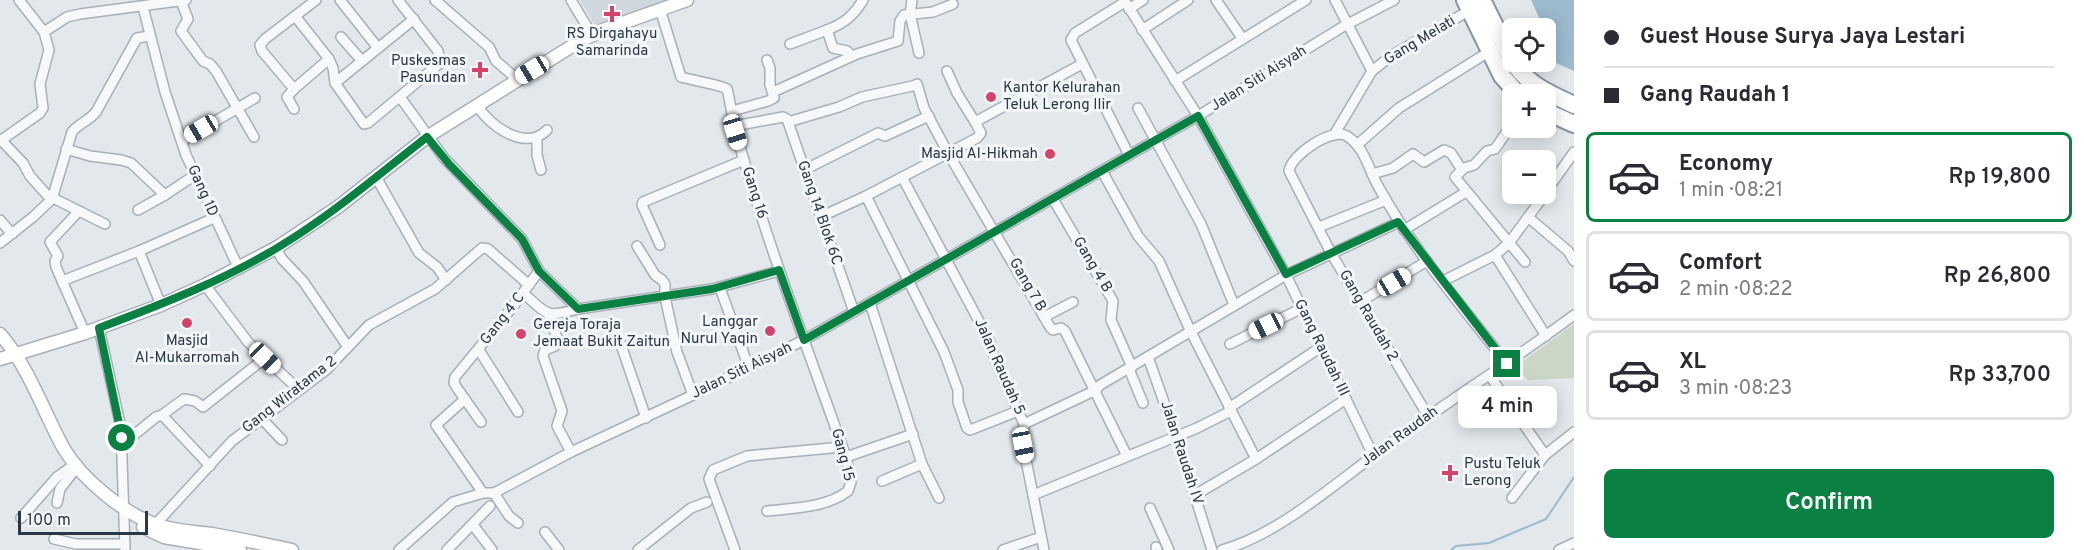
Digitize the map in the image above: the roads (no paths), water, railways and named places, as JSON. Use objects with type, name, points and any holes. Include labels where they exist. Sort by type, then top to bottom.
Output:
[{"type":"highway","points":[[1473,3],[1502,56]]},
{"type":"highway","points":[[1520,72],[1533,84],[1574,105]]},
{"type":"highway","points":[[1556,116],[1574,124]]},
{"type":"street","points":[[19,0],[44,32],[49,50],[40,84],[43,109],[0,140],[52,199],[105,224]]},
{"type":"street","points":[[294,89],[260,48],[265,39],[316,0]]},
{"type":"street","points":[[340,0],[378,48]]},
{"type":"street","points":[[295,16],[329,59],[335,83],[364,124],[439,64],[438,51],[398,0]]},
{"type":"street","points":[[435,0],[489,47],[498,63],[517,80]]},
{"type":"street","points":[[571,0],[592,35]]},
{"type":"street","points":[[0,359],[85,333],[160,305],[238,269],[276,248],[329,213],[427,137],[592,35],[687,0]]},
{"type":"street","points":[[790,44],[846,21],[854,15],[863,0]]},
{"type":"street","points":[[912,0],[910,14],[919,53]]},
{"type":"street","points":[[1129,155],[1071,38],[1075,33],[1126,4],[1143,0]]},
{"type":"street","points":[[1142,30],[1188,0]]},
{"type":"street","points":[[1216,0],[1242,38]]},
{"type":"street","points":[[1175,81],[1306,0]]},
{"type":"street","points":[[1335,0],[1372,71]]},
{"type":"street","name":"Jalan Siti Aisyah","points":[[399,550],[453,502],[483,493],[494,493],[571,452],[804,340],[1198,116],[1347,25],[1394,0]]},
{"type":"street","points":[[44,32],[67,17],[183,1],[188,19],[181,30],[203,61],[210,64],[216,71],[254,137]]},
{"type":"street","name":"Gang Melati","points":[[1334,135],[1372,71],[1391,56],[1473,3]]},
{"type":"street","points":[[773,92],[852,56],[898,41],[900,18],[904,15],[933,12],[952,4]]},
{"type":"street","name":"Gang Raudah III","points":[[1126,4],[1198,116],[1286,274],[1373,455]]},
{"type":"street","name":"Gang 1D","points":[[143,7],[165,92],[183,140],[186,155],[238,269]]},
{"type":"street","name":"Gang 16","points":[[660,9],[681,77],[724,86],[744,160],[804,340]]},
{"type":"street","points":[[335,83],[414,19]]},
{"type":"street","points":[[827,30],[833,48],[847,51],[852,56]]},
{"type":"street","points":[[0,243],[52,199],[66,149],[76,127],[91,119],[96,112],[137,38],[150,36]]},
{"type":"street","points":[[341,37],[362,61]]},
{"type":"street","points":[[1357,145],[1399,108],[1502,56]]},
{"type":"street","points":[[294,109],[287,97],[329,59]]},
{"type":"street","points":[[732,111],[768,101],[774,97],[767,60]]},
{"type":"street","points":[[975,122],[1082,64]]},
{"type":"street","points":[[820,217],[866,196],[979,136],[981,133],[957,93],[947,71]]},
{"type":"street","name":"Gang 7 B","points":[[785,120],[839,107],[862,97],[917,85],[926,112],[948,153],[1053,330],[1061,328],[1065,331],[1096,390]]},
{"type":"street","points":[[400,97],[427,137],[462,178],[522,239],[539,271],[578,309]]},
{"type":"street","points":[[183,140],[255,98]]},
{"type":"street","points":[[477,105],[482,114],[509,133],[529,139],[537,138],[547,130]]},
{"type":"street","points":[[1138,108],[1203,228],[1234,304]]},
{"type":"street","points":[[804,170],[878,133],[885,136],[926,112]]},
{"type":"street","points":[[734,126],[785,120]]},
{"type":"street","name":"Gang 14 Blok 6C","points":[[785,120],[854,312]]},
{"type":"street","points":[[1334,135],[1343,134],[1357,145],[1401,226],[1507,364]]},
{"type":"street","name":"Gang Raudah 2","points":[[1334,135],[1312,144],[1289,168],[1331,253],[1428,416]]},
{"type":"street","points":[[537,138],[537,154],[541,170]]},
{"type":"street","points":[[1503,138],[1496,149],[1487,152],[1474,165],[1462,170],[1455,176],[1455,179],[1525,262]]},
{"type":"street","points":[[66,149],[131,163],[165,195]]},
{"type":"street","points":[[1372,174],[1393,168],[1413,154],[1424,162],[1444,150],[1451,153],[1462,170]]},
{"type":"street","points":[[1556,177],[1574,152]]},
{"type":"street","points":[[660,244],[642,205],[643,202],[744,160]]},
{"type":"street","points":[[1102,171],[1138,236],[1159,261],[1190,330],[1256,459]]},
{"type":"street","points":[[138,210],[195,175]]},
{"type":"street","points":[[376,177],[419,253],[437,267],[447,280]]},
{"type":"street","name":"Jalan Raudah 5","points":[[902,177],[989,340],[994,357],[1024,424],[1023,445],[1044,550]]},
{"type":"street","points":[[1024,424],[1096,390],[1100,385],[1190,330],[1286,274],[1331,253],[1401,226],[1466,192]]},
{"type":"street","points":[[866,196],[947,361],[958,390],[958,402],[967,428],[970,430],[1018,411]]},
{"type":"street","name":"Gang 4 B","points":[[1053,199],[1113,301],[1111,320],[1143,404]]},
{"type":"street","points":[[1319,227],[1386,200]]},
{"type":"street","points":[[1443,281],[1495,255],[1509,243],[1537,204]]},
{"type":"street","points":[[79,211],[50,242],[58,256],[55,263],[85,333]]},
{"type":"street","points":[[1528,217],[1568,251],[1574,261]]},
{"type":"street","points":[[62,281],[214,218]]},
{"type":"street","points":[[0,220],[12,234]]},
{"type":"street","points":[[637,246],[655,275],[663,281],[676,352],[693,395]]},
{"type":"street","points":[[276,248],[282,259],[303,281],[348,347]]},
{"type":"street","name":"Gang Wiratama 2","points":[[152,527],[231,441],[330,367],[373,322],[435,289],[477,252],[485,248],[526,289]]},
{"type":"street","points":[[139,251],[160,305]]},
{"type":"street","points":[[1495,255],[1546,336]]},
{"type":"street","points":[[1360,302],[1427,261]]},
{"type":"street","points":[[548,314],[555,315],[578,309],[720,288],[779,270]]},
{"type":"street","name":"Gang 4 C","points":[[481,422],[457,388],[454,380],[539,271]]},
{"type":"street","points":[[206,285],[248,342],[299,390]]},
{"type":"street","points":[[720,288],[749,368]]},
{"type":"street","points":[[526,289],[548,314],[558,340],[555,346],[544,350],[543,356],[562,411],[557,426],[571,452]]},
{"type":"street","points":[[1044,316],[1073,302]]},
{"type":"street","points":[[870,303],[922,464],[939,498]]},
{"type":"street","points":[[1230,344],[1302,308]]},
{"type":"street","name":"Jalan Raudah","points":[[1222,550],[1236,548],[1292,515],[1373,455],[1490,376],[1574,315]]},
{"type":"street","points":[[54,539],[89,547],[125,547],[122,508],[123,444],[99,328]]},
{"type":"street","points":[[0,334],[16,355],[45,414],[75,466],[122,508],[169,538],[240,550]]},
{"type":"street","name":"Gang 15","points":[[767,511],[816,505],[845,494],[851,485],[846,457],[804,340]]},
{"type":"street","points":[[620,342],[646,417]]},
{"type":"street","points":[[1033,495],[1197,428],[1230,409],[1321,347]]},
{"type":"street","points":[[479,350],[518,412]]},
{"type":"street","name":"Jalan Raudah IV","points":[[1148,357],[1212,550]]},
{"type":"street","points":[[123,444],[156,417],[184,399],[195,401],[203,407],[265,358]]},
{"type":"street","points":[[1490,376],[1545,455]]},
{"type":"street","points":[[1096,390],[1126,456]]},
{"type":"street","points":[[465,399],[436,425],[483,493]]},
{"type":"street","points":[[1195,495],[1256,459],[1346,399]]},
{"type":"street","points":[[162,415],[210,466]]},
{"type":"street","points":[[262,418],[282,440]]},
{"type":"street","points":[[1512,498],[1545,455],[1574,432]]},
{"type":"street","points":[[846,457],[913,434]]},
{"type":"street","points":[[735,550],[709,479],[712,470],[747,456],[842,447]]},
{"type":"street","points":[[882,481],[922,464]]},
{"type":"street","points":[[57,503],[60,489],[75,466]]},
{"type":"street","points":[[21,518],[57,477],[75,466]]},
{"type":"street","points":[[494,493],[508,514],[518,523]]},
{"type":"street","points":[[638,550],[692,508],[707,501]]},
{"type":"street","points":[[447,550],[490,506]]},
{"type":"street","points":[[1150,508],[1169,550]]},
{"type":"street","points":[[473,525],[492,550]]},
{"type":"street","points":[[152,527],[292,550]]},
{"type":"street","points":[[545,532],[559,550]]},
{"type":"street","points":[[1003,550],[1041,537]]},
{"type":"street","points":[[1559,550],[1574,543]]},
{"type":"water","points":[[1531,0],[1574,0],[1574,71],[1556,63],[1556,18],[1539,18]]},
{"type":"waterway","points":[[1451,550],[1456,546],[1489,543],[1546,519],[1574,477]]},
{"type":"place","name":"RS Dirgahayu Samarinda","points":[[612,14]]},
{"type":"place","name":"Puskesmas Pasundan","points":[[480,70]]},
{"type":"place","name":"Kantor Kelurahan Teluk Lerong Ilir","points":[[991,97]]},
{"type":"place","name":"Masjid Al-Hikmah","points":[[1050,154]]},
{"type":"place","name":"Masjid Al-Mukarromah","points":[[187,323]]},
{"type":"place","name":"Langgar Nurul Yaqin","points":[[770,331]]},
{"type":"place","name":"Gereja Toraja Jemaat Bukit Zaitun","points":[[521,334]]},
{"type":"place","name":"Pustu Teluk Lerong","points":[[1450,473]]}]
